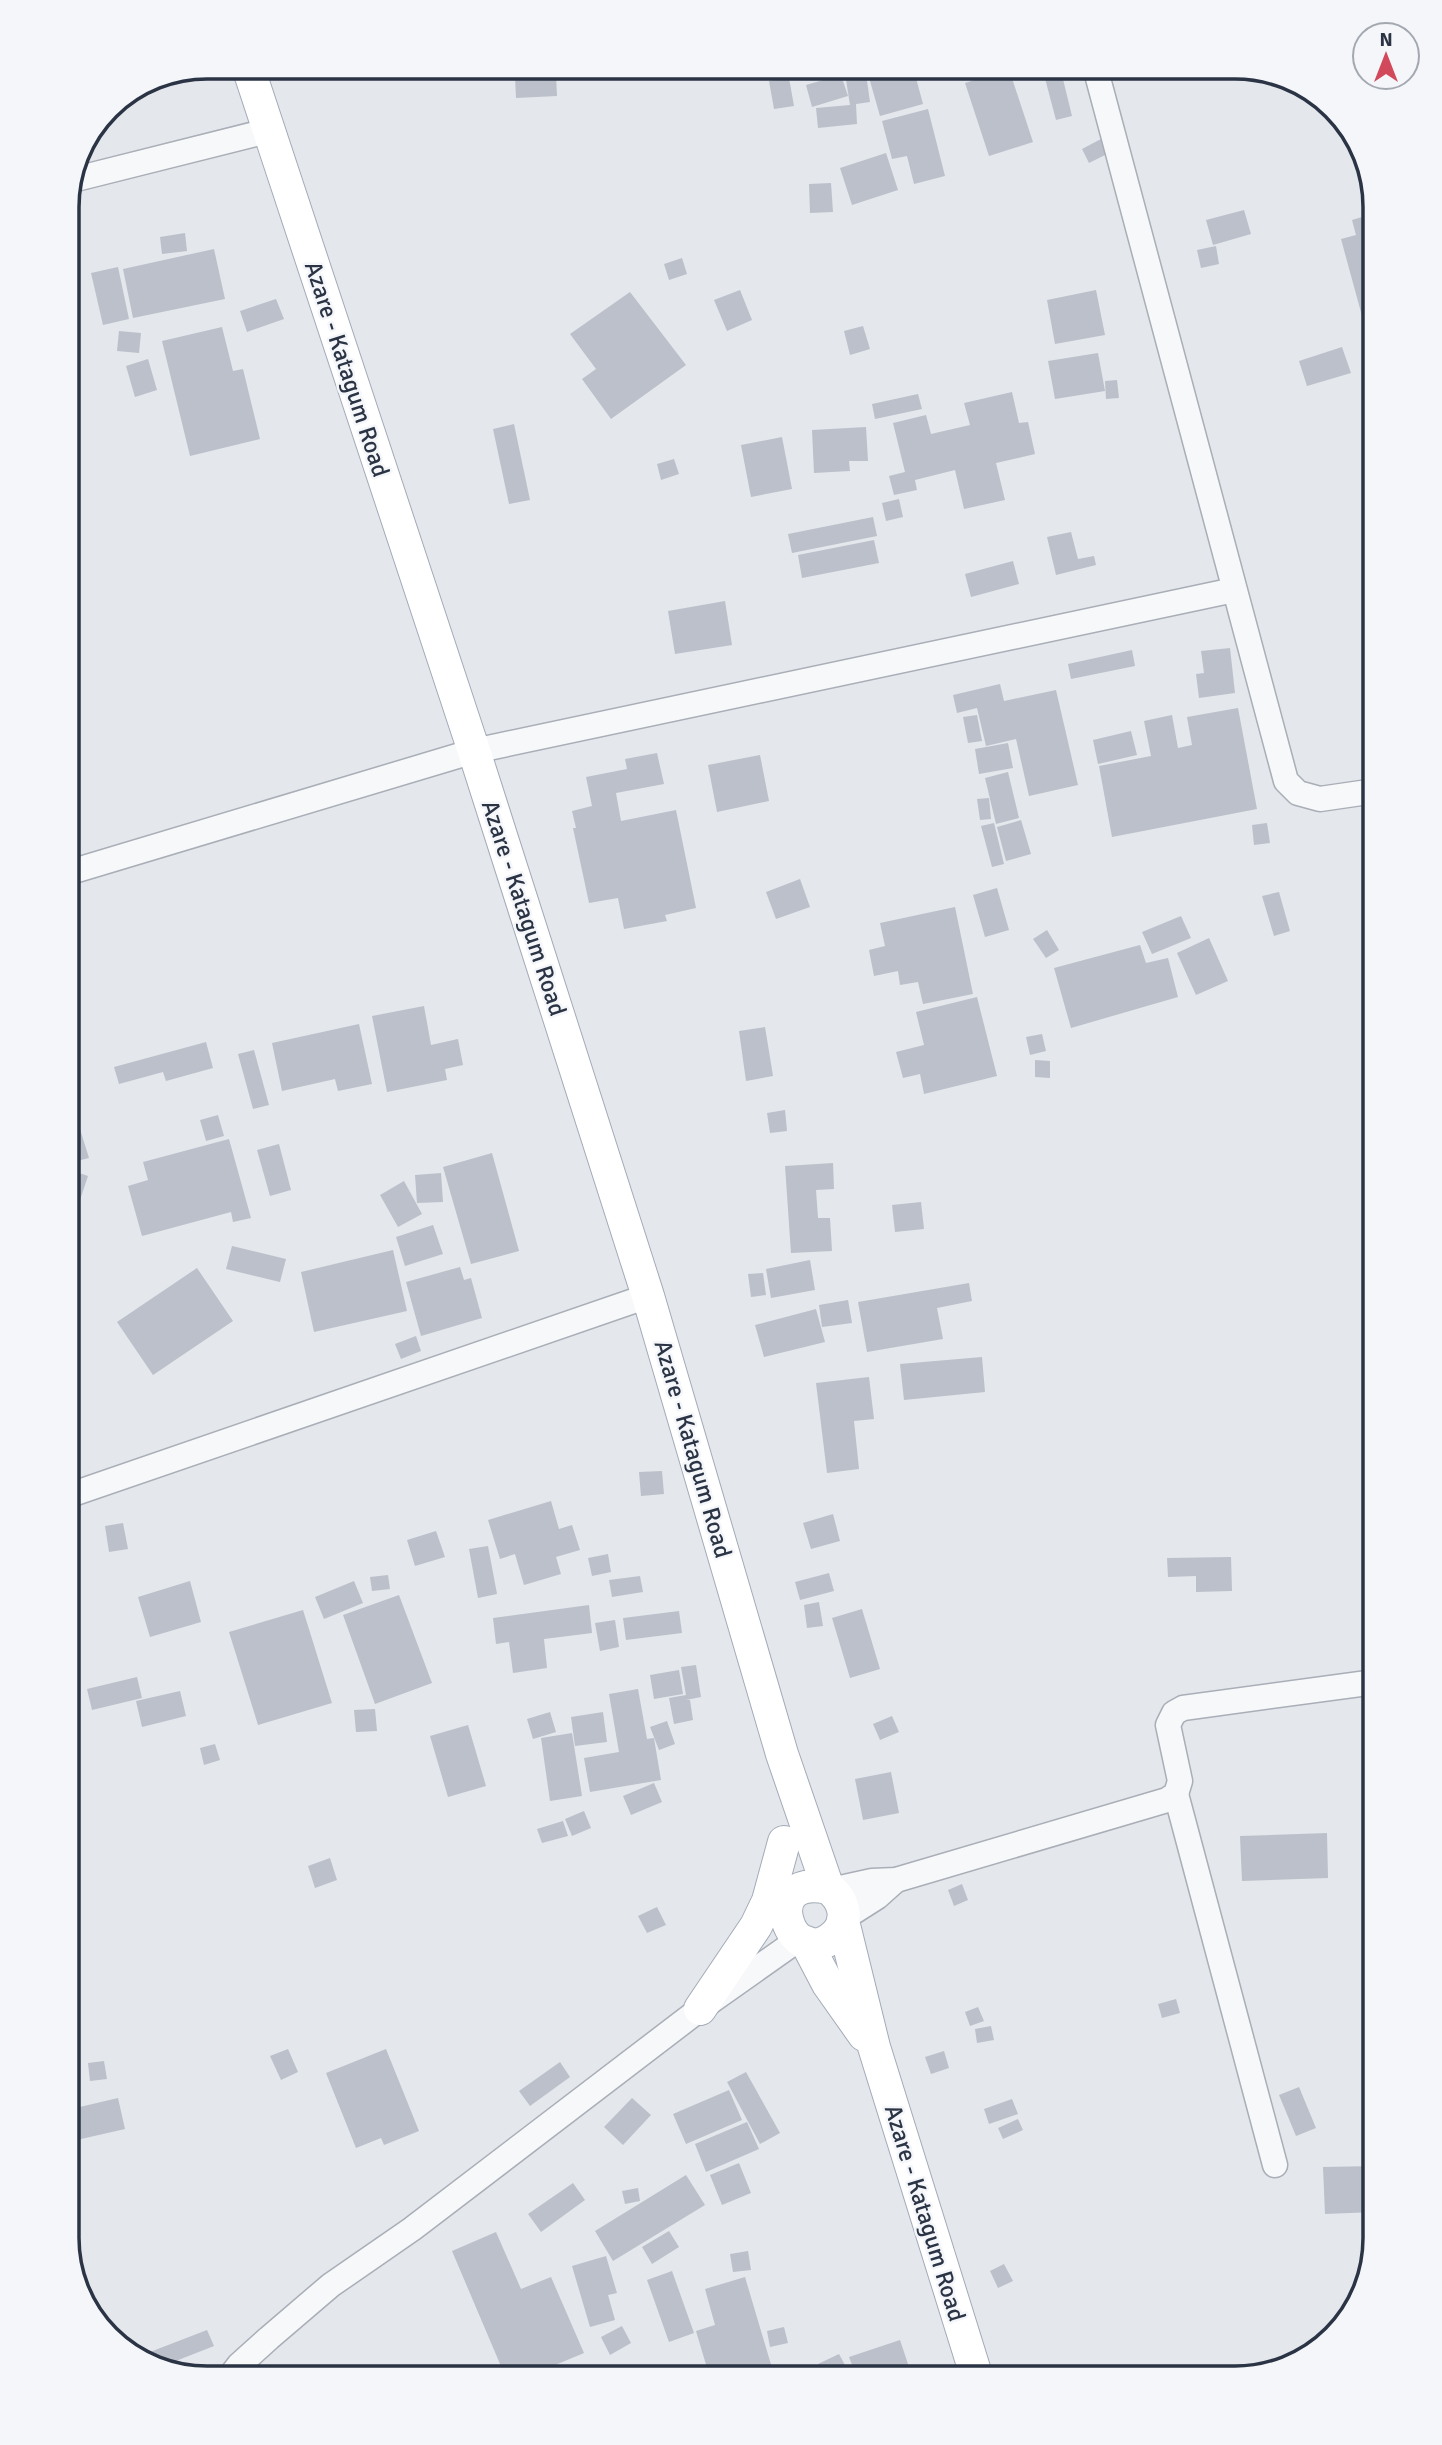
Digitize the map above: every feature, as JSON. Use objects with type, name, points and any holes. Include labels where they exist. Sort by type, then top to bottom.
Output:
[{"type":"main road","name":"Azare - Katagum Road","points":[[252,79],[474,751],[648,1296],[782,1755],[836,1904],[874,2047],[973,2366]]},
{"type":"main road","name":"Azare - Katagum Road","points":[[782,1755],[784,1842],[791,1897],[786,1908],[786,1920],[791,1931],[803,1940],[828,1984],[874,2047]]},
{"type":"main road","points":[[700,2009],[756,1926],[768,1901],[784,1842]]},
{"type":"main road","points":[[791,1897],[801,1888],[814,1885],[836,1904],[838,1932],[829,1940],[817,1943],[803,1940]]},
{"type":"street","points":[[1098,79],[1286,781],[1298,793],[1320,799],[1363,793]]},
{"type":"street","points":[[82,177],[267,131]]},
{"type":"street","points":[[79,869],[474,751],[1234,590]]},
{"type":"street","points":[[79,1492],[648,1296]]},
{"type":"street","points":[[1275,2165],[1176,1794],[1180,1781],[1168,1725],[1174,1713],[1183,1708],[1363,1684]]},
{"type":"street","points":[[836,1904],[877,1897],[896,1880],[1167,1800],[1176,1794]]},
{"type":"street","points":[[238,2366],[331,2286],[411,2229],[700,2009],[803,1940]]},
{"type":"building","points":[[515,79],[556,79],[557,96],[516,98]]},
{"type":"building","points":[[789,79],[794,106],[774,109],[769,81]]},
{"type":"building","points":[[827,79],[842,79],[848,96],[812,107],[806,85]]},
{"type":"building","points":[[846,79],[867,79],[870,102],[856,104],[857,124],[818,128],[816,108],[850,105]]},
{"type":"building","points":[[869,79],[916,79],[923,104],[880,116]]},
{"type":"building","points":[[978,79],[1012,79],[1033,142],[989,156],[965,83]]},
{"type":"building","points":[[1045,79],[1063,79],[1072,116],[1056,120]]},
{"type":"building","points":[[928,109],[945,176],[914,184],[907,156],[892,159],[882,121]]},
{"type":"building","points":[[1101,139],[1109,153],[1089,163],[1082,149]]},
{"type":"building","points":[[886,153],[898,190],[852,205],[840,168]]},
{"type":"building","points":[[831,183],[833,212],[810,213],[809,184]]},
{"type":"building","points":[[1244,210],[1251,234],[1213,245],[1206,220]]},
{"type":"building","points":[[1363,217],[1363,320],[1341,239],[1356,235],[1352,220]]},
{"type":"building","points":[[185,233],[187,251],[162,254],[160,237]]},
{"type":"building","points":[[1216,246],[1219,264],[1201,268],[1197,250]]},
{"type":"building","points":[[214,249],[225,299],[133,318],[123,269]]},
{"type":"building","points":[[682,258],[687,274],[669,280],[664,264]]},
{"type":"building","points":[[118,267],[129,319],[103,325],[91,273]]},
{"type":"building","points":[[740,290],[752,320],[727,331],[714,300]]},
{"type":"building","points":[[1096,290],[1105,335],[1055,344],[1047,300]]},
{"type":"building","points":[[630,292],[686,365],[611,419],[582,379],[596,369],[570,334]]},
{"type":"building","points":[[276,299],[284,319],[247,332],[240,311]]},
{"type":"building","points":[[863,326],[870,349],[850,355],[844,331]]},
{"type":"building","points":[[222,327],[233,371],[243,369],[260,439],[190,456],[162,341]]},
{"type":"building","points":[[119,331],[141,333],[139,353],[117,351]]},
{"type":"building","points":[[1342,347],[1351,373],[1307,386],[1299,361]]},
{"type":"building","points":[[1098,353],[1105,391],[1055,399],[1048,361]]},
{"type":"building","points":[[148,359],[157,390],[135,397],[126,366]]},
{"type":"building","points":[[1117,380],[1119,398],[1106,399],[1105,381]]},
{"type":"building","points":[[1012,392],[1019,423],[1028,422],[1035,454],[996,463],[1005,500],[964,509],[955,470],[915,480],[917,490],[894,495],[889,476],[905,472],[893,423],[926,415],[931,434],[970,425],[964,403]]},
{"type":"building","points":[[918,394],[922,409],[875,419],[872,404]]},
{"type":"building","points":[[514,424],[530,500],[509,504],[493,429]]},
{"type":"building","points":[[866,427],[868,461],[849,461],[850,471],[814,473],[812,430]]},
{"type":"building","points":[[782,437],[792,489],[751,497],[741,445]]},
{"type":"building","points":[[674,459],[679,474],[661,480],[657,464]]},
{"type":"building","points":[[899,499],[903,517],[886,521],[882,503]]},
{"type":"building","points":[[873,517],[877,536],[792,553],[788,534]]},
{"type":"building","points":[[1071,532],[1078,559],[1094,556],[1096,565],[1056,575],[1047,537]]},
{"type":"building","points":[[874,540],[879,563],[802,578],[798,555]]},
{"type":"building","points":[[1013,561],[1019,584],[971,597],[965,574]]},
{"type":"building","points":[[725,601],[732,645],[675,654],[668,611]]},
{"type":"building","points":[[1230,648],[1235,693],[1199,698],[1196,674],[1204,673],[1201,651]]},
{"type":"building","points":[[1132,650],[1135,666],[1071,679],[1068,664]]},
{"type":"building","points":[[1000,684],[1004,701],[1056,690],[1078,785],[1029,796],[1016,739],[986,746],[977,708],[957,713],[953,695]]},
{"type":"building","points":[[1238,708],[1257,809],[1112,837],[1099,766],[1151,756],[1144,721],[1172,715],[1178,748],[1192,745],[1187,717]]},
{"type":"building","points":[[977,715],[982,741],[968,743],[963,717]]},
{"type":"building","points":[[1131,731],[1137,755],[1098,764],[1093,740]]},
{"type":"building","points":[[1008,743],[1013,768],[979,774],[975,749]]},
{"type":"building","points":[[657,753],[664,784],[616,793],[621,821],[676,810],[696,908],[665,915],[667,921],[624,929],[618,898],[589,903],[573,828],[576,828],[572,811],[592,806],[586,777],[627,769],[625,759]]},
{"type":"building","points":[[760,755],[769,801],[717,812],[708,765]]},
{"type":"building","points":[[1008,772],[1019,818],[996,824],[985,778]]},
{"type":"building","points":[[989,798],[991,819],[980,820],[977,799]]},
{"type":"building","points":[[1021,820],[1031,854],[1006,861],[997,827]]},
{"type":"building","points":[[994,823],[1004,864],[992,867],[981,826]]},
{"type":"building","points":[[1267,823],[1270,843],[1254,845],[1252,825]]},
{"type":"building","points":[[800,879],[810,907],[776,919],[766,892]]},
{"type":"building","points":[[997,888],[1009,930],[985,937],[973,895]]},
{"type":"building","points":[[1279,892],[1290,931],[1274,936],[1262,896]]},
{"type":"building","points":[[955,907],[973,994],[923,1004],[918,982],[900,985],[898,971],[874,976],[869,950],[885,946],[880,923]]},
{"type":"building","points":[[1181,916],[1191,938],[1152,954],[1142,932]]},
{"type":"building","points":[[1047,930],[1059,950],[1046,958],[1033,939]]},
{"type":"building","points":[[1209,938],[1228,981],[1196,995],[1177,953]]},
{"type":"building","points":[[1140,945],[1146,963],[1168,958],[1178,997],[1071,1028],[1054,968]]},
{"type":"building","points":[[977,997],[997,1076],[924,1094],[920,1074],[903,1078],[896,1052],[924,1045],[916,1012]]},
{"type":"building","points":[[424,1006],[431,1045],[458,1039],[463,1065],[445,1069],[447,1080],[387,1092],[372,1016]]},
{"type":"building","points":[[359,1024],[372,1084],[338,1091],[335,1079],[282,1091],[272,1043]]},
{"type":"building","points":[[765,1027],[773,1076],[746,1081],[739,1031]]},
{"type":"building","points":[[1042,1034],[1046,1051],[1030,1055],[1026,1037]]},
{"type":"building","points":[[206,1042],[213,1068],[166,1081],[163,1072],[119,1084],[114,1067]]},
{"type":"building","points":[[254,1050],[269,1105],[253,1109],[238,1054]]},
{"type":"building","points":[[1035,1060],[1050,1061],[1050,1078],[1035,1077]]},
{"type":"building","points":[[785,1110],[787,1131],[770,1133],[767,1113]]},
{"type":"building","points":[[218,1115],[224,1136],[206,1141],[200,1120]]},
{"type":"building","points":[[79,1126],[89,1158],[79,1160]]},
{"type":"building","points":[[229,1139],[251,1218],[233,1222],[231,1212],[142,1236],[128,1186],[148,1180],[143,1162]]},
{"type":"building","points":[[279,1144],[291,1190],[270,1196],[257,1150]]},
{"type":"building","points":[[492,1153],[519,1251],[471,1264],[443,1167]]},
{"type":"building","points":[[833,1163],[834,1189],[816,1190],[818,1218],[830,1218],[832,1251],[791,1253],[785,1166]]},
{"type":"building","points":[[79,1173],[88,1176],[79,1200]]},
{"type":"building","points":[[441,1173],[443,1202],[417,1203],[415,1175]]},
{"type":"building","points":[[404,1181],[422,1214],[398,1227],[380,1195]]},
{"type":"building","points":[[921,1202],[924,1229],[895,1232],[892,1205]]},
{"type":"building","points":[[433,1225],[443,1254],[405,1266],[396,1237]]},
{"type":"building","points":[[232,1246],[286,1259],[280,1282],[226,1269]]},
{"type":"building","points":[[393,1250],[407,1311],[314,1332],[301,1272]]},
{"type":"building","points":[[810,1260],[815,1290],[771,1298],[766,1269]]},
{"type":"building","points":[[460,1267],[464,1280],[471,1278],[482,1318],[421,1336],[406,1282]]},
{"type":"building","points":[[197,1268],[233,1321],[153,1375],[117,1322]]},
{"type":"building","points":[[763,1273],[766,1295],[751,1297],[748,1274]]},
{"type":"building","points":[[969,1283],[972,1301],[937,1308],[943,1339],[867,1352],[858,1302]]},
{"type":"building","points":[[848,1300],[852,1323],[822,1327],[819,1305]]},
{"type":"building","points":[[816,1309],[825,1342],[764,1357],[755,1325]]},
{"type":"building","points":[[416,1336],[421,1351],[401,1359],[395,1344]]},
{"type":"building","points":[[982,1357],[985,1392],[904,1400],[900,1364]]},
{"type":"building","points":[[869,1377],[874,1419],[854,1421],[859,1469],[827,1473],[816,1383]]},
{"type":"building","points":[[662,1471],[664,1494],[641,1496],[639,1472]]},
{"type":"building","points":[[551,1501],[559,1529],[572,1525],[580,1550],[556,1557],[561,1574],[524,1585],[515,1554],[500,1559],[488,1520]]},
{"type":"building","points":[[833,1514],[840,1541],[811,1549],[803,1523]]},
{"type":"building","points":[[123,1523],[128,1549],[109,1552],[105,1526]]},
{"type":"building","points":[[436,1531],[445,1557],[415,1566],[407,1540]]},
{"type":"building","points":[[488,1546],[497,1594],[478,1598],[469,1549]]},
{"type":"building","points":[[608,1554],[611,1572],[592,1576],[588,1558]]},
{"type":"building","points":[[1231,1557],[1232,1591],[1196,1592],[1196,1576],[1168,1577],[1167,1558]]},
{"type":"building","points":[[829,1573],[834,1591],[800,1600],[795,1582]]},
{"type":"building","points":[[388,1575],[390,1589],[372,1591],[370,1577]]},
{"type":"building","points":[[640,1576],[643,1592],[612,1597],[609,1580]]},
{"type":"building","points":[[190,1581],[201,1622],[150,1637],[138,1597]]},
{"type":"building","points":[[354,1581],[363,1603],[324,1619],[315,1597]]},
{"type":"building","points":[[399,1595],[432,1683],[375,1704],[343,1615]]},
{"type":"building","points":[[819,1602],[823,1626],[807,1628],[804,1605]]},
{"type":"building","points":[[589,1605],[592,1633],[544,1639],[547,1668],[513,1673],[509,1642],[496,1644],[493,1618]]},
{"type":"building","points":[[862,1609],[880,1669],[850,1678],[832,1618]]},
{"type":"building","points":[[303,1610],[332,1703],[258,1725],[229,1632]]},
{"type":"building","points":[[679,1611],[682,1633],[626,1640],[623,1618]]},
{"type":"building","points":[[615,1620],[619,1647],[600,1651],[595,1623]]},
{"type":"building","points":[[696,1665],[701,1697],[686,1700],[690,1700],[693,1720],[674,1724],[669,1698],[686,1695],[681,1667]]},
{"type":"building","points":[[679,1670],[683,1694],[654,1699],[650,1675]]},
{"type":"building","points":[[137,1677],[142,1698],[92,1710],[87,1689]]},
{"type":"building","points":[[638,1689],[647,1739],[654,1738],[661,1780],[590,1792],[584,1758],[619,1752],[609,1694]]},
{"type":"building","points":[[180,1691],[186,1716],[142,1727],[136,1701]]},
{"type":"building","points":[[375,1709],[377,1731],[356,1732],[354,1710]]},
{"type":"building","points":[[550,1712],[556,1732],[533,1739],[527,1719]]},
{"type":"building","points":[[603,1712],[607,1742],[575,1746],[571,1717]]},
{"type":"building","points":[[892,1716],[899,1732],[880,1740],[873,1724]]},
{"type":"building","points":[[667,1721],[675,1744],[659,1750],[650,1727]]},
{"type":"building","points":[[468,1725],[486,1786],[448,1797],[430,1736]]},
{"type":"building","points":[[572,1733],[582,1796],[550,1801],[541,1738]]},
{"type":"building","points":[[215,1744],[220,1760],[204,1765],[200,1748]]},
{"type":"building","points":[[891,1772],[899,1813],[863,1820],[855,1779]]},
{"type":"building","points":[[654,1783],[662,1802],[631,1815],[623,1796]]},
{"type":"building","points":[[584,1811],[591,1828],[572,1836],[565,1819]]},
{"type":"building","points":[[563,1821],[568,1836],[542,1843],[537,1829]]},
{"type":"building","points":[[1327,1833],[1328,1878],[1242,1881],[1240,1836]]},
{"type":"building","points":[[330,1858],[337,1880],[315,1888],[308,1866]]},
{"type":"building","points":[[962,1884],[968,1900],[954,1906],[948,1890]]},
{"type":"building","points":[[657,1907],[666,1925],[647,1933],[638,1916]]},
{"type":"building","points":[[1176,1999],[1180,2013],[1162,2018],[1158,2004]]},
{"type":"building","points":[[978,2007],[984,2021],[970,2026],[965,2012]]},
{"type":"building","points":[[991,2026],[994,2040],[977,2043],[975,2029]]},
{"type":"building","points":[[288,2049],[298,2072],[281,2080],[270,2056]]},
{"type":"building","points":[[386,2049],[419,2131],[384,2145],[381,2138],[356,2148],[326,2073]]},
{"type":"building","points":[[944,2051],[949,2068],[931,2074],[925,2057]]},
{"type":"building","points":[[104,2061],[107,2079],[90,2081],[88,2063]]},
{"type":"building","points":[[560,2062],[570,2077],[530,2106],[519,2091]]},
{"type":"building","points":[[746,2072],[780,2133],[760,2144],[727,2082]]},
{"type":"building","points":[[1299,2087],[1316,2128],[1296,2136],[1279,2095]]},
{"type":"building","points":[[729,2090],[742,2120],[686,2144],[673,2114]]},
{"type":"building","points":[[118,2098],[125,2129],[79,2139],[79,2107]]},
{"type":"building","points":[[632,2098],[651,2115],[623,2145],[604,2127]]},
{"type":"building","points":[[1012,2099],[1018,2114],[989,2124],[984,2109]]},
{"type":"building","points":[[1018,2119],[1023,2130],[1003,2139],[998,2128]]},
{"type":"building","points":[[747,2122],[759,2149],[706,2172],[695,2144]]},
{"type":"building","points":[[739,2163],[751,2193],[722,2205],[710,2175]]},
{"type":"building","points":[[1363,2166],[1363,2212],[1325,2214],[1323,2167]]},
{"type":"building","points":[[686,2175],[705,2205],[613,2261],[595,2231]]},
{"type":"building","points":[[573,2183],[585,2200],[541,2232],[528,2214]]},
{"type":"building","points":[[638,2188],[640,2201],[625,2204],[622,2191]]},
{"type":"building","points":[[669,2231],[679,2247],[652,2264],[642,2247]]},
{"type":"building","points":[[496,2232],[521,2289],[551,2277],[584,2353],[553,2366],[501,2366],[452,2251]]},
{"type":"building","points":[[748,2251],[751,2270],[733,2272],[730,2254]]},
{"type":"building","points":[[606,2256],[617,2293],[608,2295],[615,2320],[590,2327],[572,2266]]},
{"type":"building","points":[[1004,2264],[1013,2281],[998,2288],[990,2271]]},
{"type":"building","points":[[672,2271],[694,2333],[669,2342],[647,2280]]},
{"type":"building","points":[[745,2277],[771,2366],[706,2366],[696,2331],[715,2325],[705,2289]]},
{"type":"building","points":[[622,2326],[631,2343],[610,2355],[601,2337]]},
{"type":"building","points":[[784,2327],[788,2343],[770,2347],[767,2331]]},
{"type":"building","points":[[207,2330],[214,2346],[174,2362],[149,2352]]},
{"type":"building","points":[[900,2340],[909,2366],[852,2366],[849,2357]]},
{"type":"building","points":[[839,2354],[846,2366],[819,2366],[818,2364]]}]
